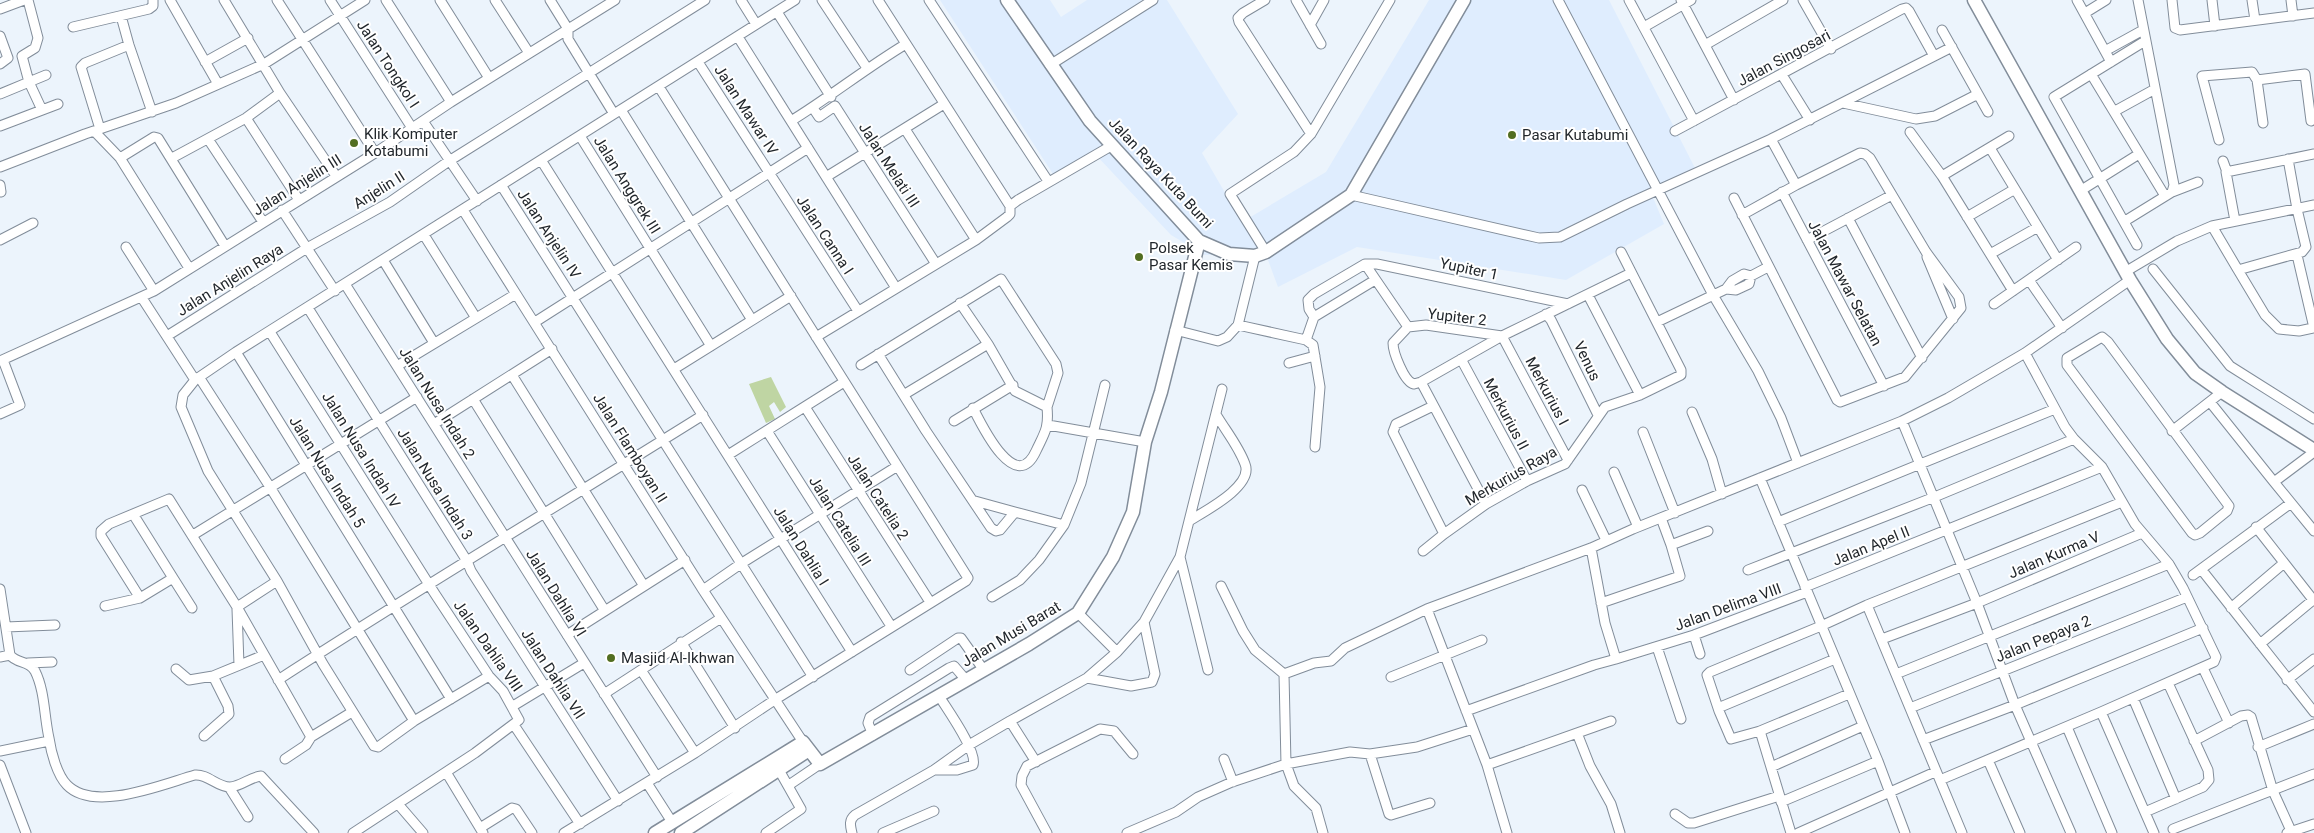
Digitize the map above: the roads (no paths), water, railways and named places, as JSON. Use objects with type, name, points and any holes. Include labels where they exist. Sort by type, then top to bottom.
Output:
[{"type":"street","points":[[0,9],[26,0],[38,38],[35,48],[22,56],[29,82],[42,110]]},
{"type":"street","points":[[73,27],[149,9],[152,6],[153,0]]},
{"type":"street","points":[[170,0],[218,84]]},
{"type":"street","points":[[224,0],[280,93],[336,176]]},
{"type":"street","points":[[277,0],[375,153]]},
{"type":"street","name":"Jalan Tongkol I","points":[[330,0],[412,128]]},
{"type":"street","points":[[0,166],[152,112],[264,64],[365,0]]},
{"type":"street","points":[[386,0],[451,102]]},
{"type":"street","points":[[440,0],[489,78]]},
{"type":"street","points":[[495,0],[529,53]]},
{"type":"street","points":[[550,0],[568,30],[566,34],[568,39],[691,223],[752,320]]},
{"type":"street","name":"Anjelin II","points":[[307,248],[390,202],[449,161],[705,0]]},
{"type":"street","points":[[741,0],[756,24]]},
{"type":"street","points":[[489,676],[414,721],[378,747],[372,742],[352,712],[277,581],[231,511],[208,471],[181,407],[183,395],[197,378],[236,352],[796,0]]},
{"type":"street","points":[[822,0],[867,68]]},
{"type":"street","points":[[816,337],[976,240],[1008,218],[1010,214],[1010,206],[878,0]]},
{"type":"street","points":[[929,0],[1048,181]]},
{"type":"street","name":"Jalan Raya Kuta Bumi","points":[[1006,0],[1090,121],[1199,241],[1229,254],[1260,254]]},
{"type":"street","points":[[1265,0],[1243,13],[1238,18],[1239,22],[1311,134]]},
{"type":"street","points":[[1296,0],[1322,44]]},
{"type":"street","points":[[1310,25],[1324,0]]},
{"type":"street","points":[[1175,330],[1218,341],[1227,336],[1238,325],[1260,254],[1351,195],[1464,0]]},
{"type":"street","points":[[1558,0],[1713,295],[1758,371],[1781,418],[1798,463]]},
{"type":"street","points":[[1629,0],[1694,121]]},
{"type":"street","points":[[1705,45],[1783,0]]},
{"type":"street","points":[[1803,0],[1831,49]]},
{"type":"street","points":[[1974,0],[2128,273],[2167,339],[2181,358],[2195,373],[2222,392],[2314,451],[2274,482]]},
{"type":"street","points":[[2077,0],[2111,62]]},
{"type":"street","points":[[2085,13],[2106,0]]},
{"type":"street","points":[[2138,0],[2174,185],[2168,194]]},
{"type":"street","points":[[2172,0],[2177,29],[2314,13]]},
{"type":"street","points":[[2212,0],[2215,26]]},
{"type":"street","points":[[2252,0],[2254,20]]},
{"type":"street","points":[[2291,0],[2293,16]]},
{"type":"street","name":"Jalan Anjelin III","points":[[2,361],[154,291],[375,153],[451,102],[568,30],[610,1]]},
{"type":"street","points":[[1050,65],[1150,1]]},
{"type":"street","points":[[1644,27],[1685,1],[1705,45],[1734,100]]},
{"type":"street","points":[[1260,254],[1230,194],[1294,152],[1311,134],[1385,2]]},
{"type":"street","name":"Jalan Singosari","points":[[1675,131],[1906,8],[1934,56]]},
{"type":"street","points":[[777,12],[831,97]]},
{"type":"street","points":[[121,16],[152,112]]},
{"type":"street","points":[[1942,30],[1988,112]]},
{"type":"street","points":[[2105,51],[2143,30]]},
{"type":"street","points":[[0,36],[8,58],[0,64]]},
{"type":"street","points":[[738,37],[896,288]]},
{"type":"street","points":[[206,62],[248,38]]},
{"type":"street","points":[[2138,245],[2097,179],[2054,100],[2056,94],[2145,41]]},
{"type":"street","points":[[791,122],[831,97],[867,68],[906,44]]},
{"type":"street","points":[[129,45],[85,63],[81,67],[97,130],[120,158],[189,268]]},
{"type":"street","points":[[1351,195],[1539,238],[1560,237],[1771,139],[1952,48]]},
{"type":"street","name":"Jalan Mawar IV","points":[[698,62],[770,173]]},
{"type":"street","points":[[2218,140],[2202,76],[2252,72],[2257,80],[2263,123]]},
{"type":"street","points":[[2091,74],[2115,111],[2139,154],[2168,194]]},
{"type":"street","points":[[2257,80],[2310,74],[2311,121]]},
{"type":"street","points":[[0,94],[46,75]]},
{"type":"street","points":[[1782,75],[1810,120]]},
{"type":"street","points":[[564,833],[735,728],[776,699],[968,578],[896,467],[659,87]]},
{"type":"street","points":[[2115,111],[2156,89]]},
{"type":"street","points":[[172,158],[246,118],[280,93]]},
{"type":"street","points":[[1844,103],[1916,119],[1926,118],[1978,94]]},
{"type":"street","points":[[0,126],[58,104]]},
{"type":"street","points":[[826,177],[944,104]]},
{"type":"street","name":"Jalan Melati III","points":[[813,108],[819,116],[835,106],[936,264]]},
{"type":"street","points":[[246,118],[299,200]]},
{"type":"street","points":[[423,121],[478,201]]},
{"type":"street","points":[[905,129],[976,240]]},
{"type":"street","points":[[1910,132],[1942,176],[1992,254],[2013,291]]},
{"type":"street","name":"Jalan Anggrek III","points":[[580,136],[711,346]]},
{"type":"street","points":[[1942,176],[2009,136]]},
{"type":"street","points":[[120,158],[157,137],[172,158],[225,246]]},
{"type":"street","points":[[208,139],[263,222]]},
{"type":"street","points":[[1771,139],[1796,185]]},
{"type":"street","points":[[1010,206],[1048,181],[1111,146]]},
{"type":"street","points":[[535,322],[808,148]]},
{"type":"street","points":[[1990,148],[2058,260]]},
{"type":"street","points":[[1734,198],[1742,215],[1768,268],[1837,400],[1840,402],[1905,377],[1961,308],[1959,297],[1926,252],[1870,158],[1865,154],[1860,153],[1782,192],[1742,215]]},
{"type":"street","points":[[2081,189],[2139,154]]},
{"type":"street","points":[[2227,172],[2314,154]]},
{"type":"street","points":[[2238,270],[2297,255],[2306,246],[2296,209],[2288,159]]},
{"type":"street","name":"Jalan Dahlia I","points":[[541,160],[852,652]]},
{"type":"street","points":[[2223,161],[2227,172],[2225,175],[2235,221]]},
{"type":"street","name":"Jalan Canna I","points":[[770,173],[858,311]]},
{"type":"street","points":[[2124,221],[2168,194],[2198,182]]},
{"type":"street","points":[[0,185],[1,192]]},
{"type":"street","name":"Jalan Anjelin IV","points":[[501,186],[813,677]]},
{"type":"street","points":[[1967,217],[2015,189]]},
{"type":"street","name":"Jalan Mawar Selatan","points":[[1782,192],[1884,386]]},
{"type":"street","points":[[1807,240],[1892,195]]},
{"type":"street","points":[[1284,674],[1314,663],[1331,661],[1345,648],[1427,610],[1591,548],[1606,540],[1902,421],[1948,398],[2026,353],[2062,328],[2142,261],[2177,241],[2212,226],[2314,205]]},
{"type":"street","points":[[282,210],[335,291]]},
{"type":"street","name":"Jalan Flamboyan II","points":[[463,210],[703,590],[806,746]]},
{"type":"street","points":[[1848,218],[1922,358]]},
{"type":"street","points":[[0,240],[33,223]]},
{"type":"street","points":[[2212,226],[2264,315],[2279,329],[2299,331],[2314,328],[2297,255]]},
{"type":"street","points":[[1992,254],[2038,227]]},
{"type":"street","points":[[424,235],[476,318]]},
{"type":"street","name":"Jalan Musi Barat","points":[[820,764],[1029,644],[1078,613],[1112,558],[1133,512],[1145,442],[1161,392],[1175,330],[1199,241]]},
{"type":"street","points":[[126,248],[154,291]]},
{"type":"street","name":"Jalan Anjelin Raya","points":[[168,336],[307,248]]},
{"type":"street","points":[[1994,304],[2076,248]]},
{"type":"street","points":[[1620,252],[1657,322],[1726,288],[1736,290],[1749,284],[1751,276],[1768,268]]},
{"type":"street","points":[[1926,252],[1928,264],[1953,319]]},
{"type":"street","points":[[382,260],[434,343]]},
{"type":"street","points":[[1314,317],[1309,308],[1308,300],[1314,294],[1365,264],[1374,280],[1408,327],[1393,343],[1393,350],[1410,383],[1421,382],[1502,336],[1548,317],[1568,304],[1631,273]]},
{"type":"street","name":"Yupiter 1","points":[[1365,264],[1568,304]]},
{"type":"street","points":[[2153,269],[2230,366],[2314,419]]},
{"type":"street","points":[[861,365],[1001,279],[1056,364],[1058,373],[1047,407],[1048,425],[1031,462],[1025,467],[1014,466],[1004,458],[973,408]]},
{"type":"street","points":[[1306,340],[1314,317],[1374,280]]},
{"type":"street","points":[[2029,280],[2062,328]]},
{"type":"street","name":"Jalan Nusa Indah 2","points":[[345,284],[505,536]]},
{"type":"street","points":[[397,366],[516,294]]},
{"type":"street","points":[[1588,295],[1640,394]]},
{"type":"street","points":[[674,369],[791,296]]},
{"type":"street","points":[[142,298],[270,487],[414,721]]},
{"type":"street","points":[[960,303],[988,344],[1017,393],[1047,407]]},
{"type":"street","name":"Jalan Nusa Indah 3","points":[[308,308],[467,561]]},
{"type":"street","name":"Venus","points":[[1548,317],[1598,415]]},
{"type":"street","name":"Merkurius Raya","points":[[1423,551],[1486,504],[1527,481],[1566,464],[1605,407],[1640,394],[1681,375],[1681,370],[1657,322]]},
{"type":"street","points":[[1238,325],[1306,340],[1313,345],[1320,387],[1315,447]]},
{"type":"street","name":"Yupiter 2","points":[[1408,327],[1426,325],[1502,336]]},
{"type":"street","name":"Jalan Nusa Indah IV","points":[[270,332],[429,583]]},
{"type":"street","name":"Merkurius I","points":[[1502,336],[1568,460]]},
{"type":"street","points":[[2102,337],[2172,431],[2229,506],[2227,511],[2195,535],[2069,368],[2067,358],[2102,337]]},
{"type":"street","points":[[905,394],[988,344]]},
{"type":"street","points":[[434,424],[552,350]]},
{"type":"street","name":"Jalan Nusa Indah 5","points":[[236,352],[452,699]]},
{"type":"street","points":[[1798,833],[1889,792],[1988,760],[2031,742],[2211,665],[2216,657],[2169,564],[2142,533],[2102,466],[2074,439],[2055,409],[2026,353]]},
{"type":"street","points":[[878,354],[905,394],[926,431],[975,501],[991,528],[996,531],[1000,530],[1015,512]]},
{"type":"street","points":[[1289,363],[1315,356]]},
{"type":"street","name":"Merkurius II","points":[[1462,359],[1527,481]]},
{"type":"street","points":[[0,414],[20,405],[2,361]]},
{"type":"street","points":[[512,375],[644,586]]},
{"type":"street","points":[[728,455],[844,382]]},
{"type":"street","points":[[1421,382],[1486,504]]},
{"type":"street","points":[[954,420],[1013,385]]},
{"type":"street","points":[[992,597],[1020,580],[1039,560],[1064,525],[1081,484],[1105,385]]},
{"type":"street","points":[[852,833],[851,818],[855,815],[934,770],[969,745],[1087,678],[1118,652],[1144,622],[1180,557],[1217,416],[1222,389]]},
{"type":"street","points":[[2172,431],[2222,392]]},
{"type":"street","points":[[193,535],[417,397]]},
{"type":"street","points":[[473,399],[605,611]]},
{"type":"street","points":[[2210,402],[2314,531]]},
{"type":"street","points":[[1433,406],[1396,424],[1393,432],[1444,534]]},
{"type":"street","name":"Jalan Catelia 2","points":[[805,407],[930,602]]},
{"type":"street","points":[[1778,522],[1918,463],[2055,409]]},
{"type":"street","points":[[1692,412],[1712,459],[1722,494]]},
{"type":"street","points":[[278,680],[429,583],[703,415]]},
{"type":"street","points":[[1189,521],[1238,488],[1246,478],[1246,465],[1217,416]]},
{"type":"street","points":[[1902,421],[1932,498],[1948,530],[2031,742],[2071,833]]},
{"type":"street","points":[[1048,425],[1145,442]]},
{"type":"street","name":"Jalan Catelia III","points":[[767,431],[891,626]]},
{"type":"street","points":[[1643,432],[1675,513]]},
{"type":"street","points":[[1748,570],[1932,498],[2074,439]]},
{"type":"street","name":"Jalan Apel II","points":[[1806,590],[2102,466]]},
{"type":"street","points":[[703,590],[896,467]]},
{"type":"street","points":[[1614,472],[1638,527]]},
{"type":"street","points":[[1760,478],[1878,761],[1903,832]]},
{"type":"street","points":[[1582,490],[1606,540]]},
{"type":"street","points":[[140,598],[101,536],[101,532],[109,524],[169,499],[237,607],[312,738]]},
{"type":"street","points":[[975,501],[1064,525]]},
{"type":"street","points":[[1849,694],[1760,731],[1731,739],[1707,676],[1710,672],[1868,605],[2122,502]]},
{"type":"street","points":[[2192,575],[2291,503]]},
{"type":"street","points":[[133,514],[192,608]]},
{"type":"street","points":[[1601,603],[1680,576],[1661,518]]},
{"type":"street","points":[[2256,527],[2313,601],[2260,644]]},
{"type":"street","points":[[1671,546],[1708,531]]},
{"type":"street","name":"Jalan Kurma V","points":[[1882,640],[1977,603],[2142,533]]},
{"type":"street","name":"Jalan Dahlia VI","points":[[505,536],[656,777]]},
{"type":"street","points":[[1591,548],[1601,603],[1616,659]]},
{"type":"street","points":[[1180,557],[1208,670]]},
{"type":"street","points":[[567,635],[685,560]]},
{"type":"street","name":"Jalan Dahlia VII","points":[[467,561],[471,571],[618,801]]},
{"type":"street","points":[[2231,608],[2284,563]]},
{"type":"street","points":[[1896,674],[2169,564]]},
{"type":"street","points":[[2201,569],[2314,712]]},
{"type":"street","points":[[105,606],[140,598],[173,578]]},
{"type":"street","points":[[237,607],[277,581]]},
{"type":"street","name":"Jalan Dahlia VIII","points":[[429,583],[489,676],[503,691],[513,706],[519,720],[514,725]]},
{"type":"street","points":[[1221,586],[1243,632],[1255,650],[1284,674],[1286,764],[1294,786],[1316,808],[1324,833]]},
{"type":"street","points":[[0,589],[10,655],[15,660],[28,663],[52,662]]},
{"type":"street","name":"Jalan Delima VIII","points":[[1466,711],[1594,665],[1694,636],[1806,590]]},
{"type":"street","name":"Jalan Pepaya 2","points":[[1910,708],[2187,597]]},
{"type":"street","points":[[1868,605],[1962,833]]},
{"type":"street","points":[[237,607],[239,665]]},
{"type":"street","points":[[1427,610],[1488,765],[1507,833]]},
{"type":"street","points":[[1078,613],[1118,652]]},
{"type":"street","points":[[604,694],[680,642],[721,618]]},
{"type":"street","points":[[1087,678],[1131,686],[1152,682],[1155,674],[1144,622]]},
{"type":"street","points":[[6,627],[55,624]]},
{"type":"street","points":[[1923,740],[2016,705],[2203,628]]},
{"type":"street","points":[[1694,636],[1700,654]]},
{"type":"street","points":[[910,670],[958,638],[961,638],[983,669]]},
{"type":"street","points":[[1391,677],[1482,640]]},
{"type":"street","points":[[680,642],[735,728]]},
{"type":"street","points":[[1657,647],[1681,719]]},
{"type":"street","points":[[0,657],[10,655]]},
{"type":"street","points":[[176,669],[189,680],[213,676],[264,655]]},
{"type":"street","points":[[2287,680],[2314,658]]},
{"type":"street","points":[[1718,708],[1835,660]]},
{"type":"street","points":[[28,663],[34,669],[40,684],[49,741],[66,784],[75,791],[98,797],[120,796],[200,774],[229,787],[248,817]]},
{"type":"street","points":[[513,706],[584,664]]},
{"type":"street","points":[[873,735],[868,723],[870,717],[950,668],[954,666],[966,680]]},
{"type":"street","points":[[2203,668],[2229,723]]},
{"type":"street","points":[[641,670],[695,753]]},
{"type":"street","points":[[204,736],[229,714],[228,706],[213,676]]},
{"type":"street","points":[[2145,812],[2203,787],[2209,780],[2208,770],[2168,683]]},
{"type":"street","points":[[934,770],[958,770],[973,765],[975,761],[969,745],[939,696]]},
{"type":"street","points":[[2133,698],[2176,799]]},
{"type":"street","points":[[285,759],[306,745],[312,738],[352,712]]},
{"type":"street","points":[[2101,712],[2154,833]]},
{"type":"street","points":[[2194,741],[2244,715],[2251,717],[2258,747],[2290,832],[2314,824]]},
{"type":"street","points":[[1488,765],[1611,720]]},
{"type":"street","points":[[1010,721],[1036,762]]},
{"type":"street","points":[[2258,747],[2314,724]]},
{"type":"street","points":[[353,833],[514,725],[580,824]]},
{"type":"street","points":[[1771,767],[1863,726]]},
{"type":"street","points":[[2067,726],[2112,833]]},
{"type":"street","points":[[1047,833],[1021,785],[1022,776],[1027,766],[1100,729],[1114,731],[1133,754]]},
{"type":"street","points":[[1127,833],[1176,812],[1198,796],[1286,764],[1350,752],[1370,754],[1417,747],[1473,729]]},
{"type":"street","points":[[1760,731],[1791,833]]},
{"type":"street","points":[[1577,733],[1590,766],[1611,804],[1620,833]]},
{"type":"street","points":[[0,751],[49,741]]},
{"type":"street","points":[[789,784],[820,764],[806,746]]},
{"type":"street","points":[[681,833],[779,770],[806,746]]},
{"type":"street","points":[[655,833],[806,746]]},
{"type":"street","points":[[1370,754],[1389,814],[1430,803]]},
{"type":"street","points":[[1224,758],[1233,782]]},
{"type":"street","points":[[1988,760],[2020,833]]},
{"type":"street","points":[[1674,814],[1688,823],[1694,823],[1780,799],[1878,761]]},
{"type":"street","points":[[0,765],[26,833]]},
{"type":"street","points":[[766,833],[801,809],[789,784],[779,770]]},
{"type":"street","points":[[446,772],[482,831],[512,808],[516,809],[532,833]]},
{"type":"street","points":[[2173,829],[2314,774]]},
{"type":"street","points":[[229,787],[243,784],[261,776],[312,833]]},
{"type":"street","points":[[647,783],[672,822]]},
{"type":"street","points":[[398,804],[423,833]]},
{"type":"street","points":[[883,833],[895,831],[934,811]]},
{"type":"place","name":"Pasar Kutabumi","points":[[1512,135]]},
{"type":"place","name":"Klik Komputer Kotabumi","points":[[354,143]]},
{"type":"place","name":"Polsek Pasar Kemis","points":[[1139,257]]},
{"type":"place","name":"Masjid Al-Ikhwan","points":[[611,658]]}]
